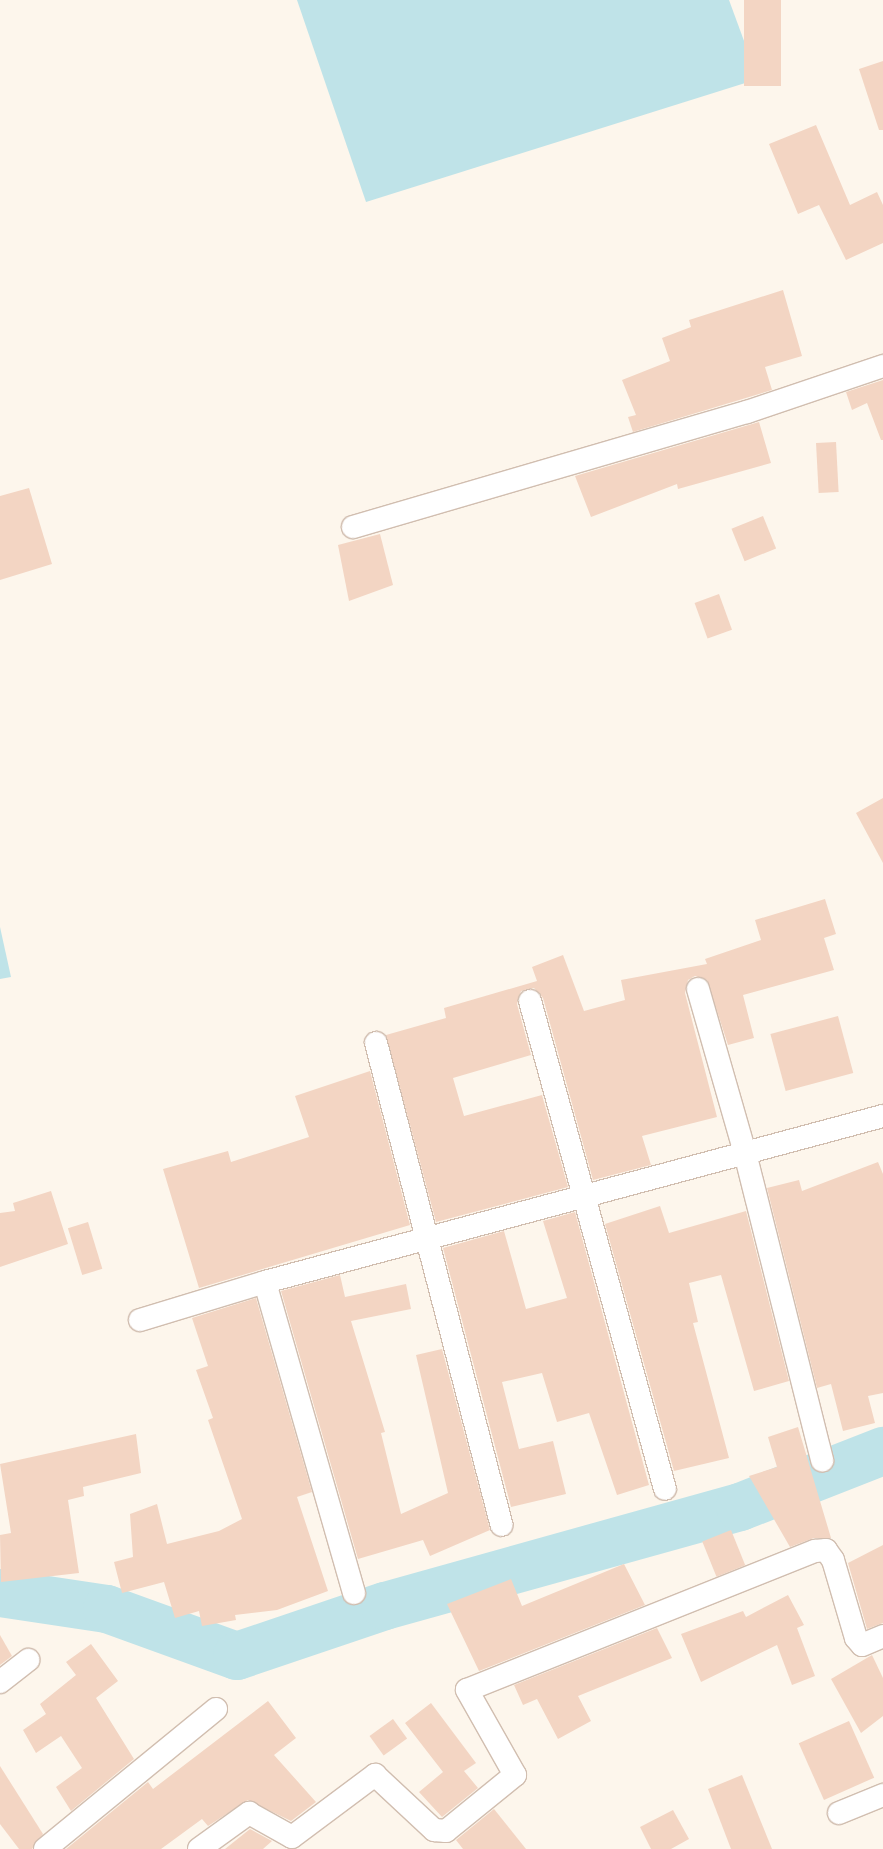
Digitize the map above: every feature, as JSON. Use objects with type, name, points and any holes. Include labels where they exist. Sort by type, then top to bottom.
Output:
[{"type":"street","points":[[353,527],[747,412],[883,366]]},
{"type":"street","points":[[698,989],[746,1153],[822,1460]]},
{"type":"street","points":[[530,1001],[580,1197],[665,1489]]},
{"type":"street","points":[[376,1043],[502,1525]]},
{"type":"street","points":[[140,1320],[265,1282],[883,1116]]},
{"type":"street","points":[[265,1282],[354,1593]]},
{"type":"street","points":[[199,1849],[249,1813],[292,1837],[375,1775],[434,1830],[446,1831],[515,1775],[467,1690],[815,1551],[826,1550],[833,1560],[856,1638],[862,1645],[883,1636]]},
{"type":"street","points":[[0,1682],[28,1660]]},
{"type":"street","points":[[45,1849],[216,1709]]},
{"type":"street","points":[[838,1813],[883,1795]]},
{"type":"water","points":[[297,0],[729,0],[758,79],[366,202]]},
{"type":"water","points":[[0,927],[11,977],[0,979]]},
{"type":"building","points":[[744,0],[781,0],[781,86],[744,86]]},
{"type":"building","points":[[883,61],[883,130],[879,130],[859,69]]},
{"type":"building","points":[[816,125],[850,205],[877,192],[883,205],[883,243],[846,260],[819,205],[798,214],[769,144]]},
{"type":"building","points":[[783,290],[802,356],[765,367],[772,390],[633,432],[628,417],[636,415],[622,380],[670,361],[662,338],[691,327],[689,320]]},
{"type":"building","points":[[883,380],[883,440],[881,440],[867,403],[852,410],[846,392]]},
{"type":"building","points":[[759,422],[771,463],[678,489],[677,484],[591,517],[575,476]]},
{"type":"building","points":[[836,442],[839,492],[819,493],[816,443]]},
{"type":"building","points":[[29,488],[52,564],[0,580],[0,496]]},
{"type":"building","points":[[763,516],[776,548],[745,561],[731,529]]},
{"type":"building","points":[[380,534],[393,585],[349,601],[338,545]]},
{"type":"building","points":[[719,594],[732,630],[708,639],[695,603]]},
{"type":"building","points":[[883,798],[883,863],[856,813]]},
{"type":"building","points":[[825,899],[836,934],[824,938],[834,970],[743,995],[754,1038],[728,1045],[707,980],[695,976],[688,980],[685,993],[717,1117],[642,1136],[651,1165],[593,1180],[543,998],[534,988],[521,991],[517,1004],[531,1055],[453,1078],[464,1116],[542,1095],[568,1187],[436,1222],[386,1035],[446,1018],[444,1008],[537,981],[532,967],[563,955],[584,1011],[625,1000],[621,980],[707,964],[705,959],[761,940],[755,920]]},
{"type":"building","points":[[838,1016],[853,1073],[786,1091],[770,1034]]},
{"type":"building","points":[[370,1071],[410,1225],[199,1288],[163,1169],[228,1151],[231,1162],[309,1137],[295,1096]]},
{"type":"building","points":[[878,1162],[883,1174],[883,1393],[868,1396],[875,1423],[843,1431],[831,1384],[817,1388],[767,1188],[799,1180],[802,1191]]},
{"type":"building","points":[[51,1191],[68,1244],[0,1267],[0,1213],[15,1211],[13,1203]]},
{"type":"building","points":[[660,1206],[669,1233],[746,1211],[789,1381],[754,1391],[721,1275],[689,1283],[698,1322],[693,1323],[729,1458],[674,1471],[605,1224]]},
{"type":"building","points":[[575,1212],[649,1485],[617,1495],[589,1413],[557,1422],[542,1373],[502,1382],[519,1449],[553,1441],[566,1494],[511,1507],[443,1248],[504,1231],[526,1309],[567,1298],[543,1221]]},
{"type":"building","points":[[88,1222],[102,1269],[82,1275],[68,1228]]},
{"type":"building","points":[[340,1275],[345,1297],[406,1284],[411,1309],[351,1321],[385,1432],[381,1433],[401,1514],[448,1493],[416,1355],[442,1349],[490,1530],[430,1556],[423,1540],[358,1559],[281,1291]]},
{"type":"building","points":[[256,1298],[312,1492],[297,1497],[328,1591],[277,1610],[235,1615],[236,1620],[202,1626],[199,1611],[175,1618],[164,1582],[122,1593],[114,1562],[133,1557],[130,1514],[157,1504],[167,1544],[219,1531],[242,1519],[208,1420],[213,1418],[196,1370],[208,1366],[192,1318]]},
{"type":"building","points":[[798,1427],[831,1538],[814,1538],[790,1547],[749,1476],[777,1467],[768,1437]]},
{"type":"building","points":[[136,1434],[141,1473],[83,1487],[84,1496],[68,1500],[79,1573],[1,1582],[0,1535],[11,1533],[0,1464]]},
{"type":"building","points":[[731,1530],[745,1565],[716,1577],[702,1542]]},
{"type":"building","points":[[883,1545],[883,1623],[867,1629],[848,1563]]},
{"type":"building","points":[[624,1564],[645,1605],[479,1671],[447,1604],[511,1579],[522,1606]]},
{"type":"building","points":[[788,1595],[804,1625],[797,1628],[815,1676],[792,1685],[777,1645],[701,1682],[681,1634],[743,1611],[746,1617]]},
{"type":"building","points":[[657,1628],[672,1658],[578,1696],[591,1721],[558,1739],[537,1699],[523,1705],[514,1685]]},
{"type":"building","points":[[0,1635],[12,1656],[0,1665]]},
{"type":"building","points":[[91,1644],[118,1681],[96,1698],[134,1759],[71,1811],[56,1787],[82,1768],[61,1736],[36,1753],[23,1730],[46,1714],[40,1704],[76,1675],[66,1662]]},
{"type":"building","points":[[872,1655],[883,1678],[883,1716],[861,1733],[831,1679]]},
{"type":"building","points":[[268,1701],[296,1738],[274,1755],[316,1802],[291,1821],[248,1800],[208,1826],[202,1819],[161,1849],[66,1849],[148,1782],[153,1789]]},
{"type":"building","points":[[431,1703],[476,1763],[464,1771],[478,1788],[442,1817],[419,1792],[443,1772],[405,1723]]},
{"type":"building","points":[[393,1719],[407,1738],[384,1755],[370,1736]]},
{"type":"building","points":[[849,1721],[874,1778],[824,1800],[799,1743]]},
{"type":"building","points":[[0,1766],[43,1834],[32,1849],[19,1849],[0,1824]]},
{"type":"building","points":[[742,1775],[772,1849],[731,1849],[708,1789]]},
{"type":"building","points":[[494,1809],[526,1849],[463,1849],[456,1840]]},
{"type":"building","points":[[673,1810],[689,1839],[671,1849],[651,1849],[640,1827]]},
{"type":"building","points":[[250,1829],[272,1841],[263,1849],[225,1849]]},
{"type":"waterway","points":[[0,1593],[107,1609],[237,1656],[385,1606],[740,1507],[883,1451]]}]
